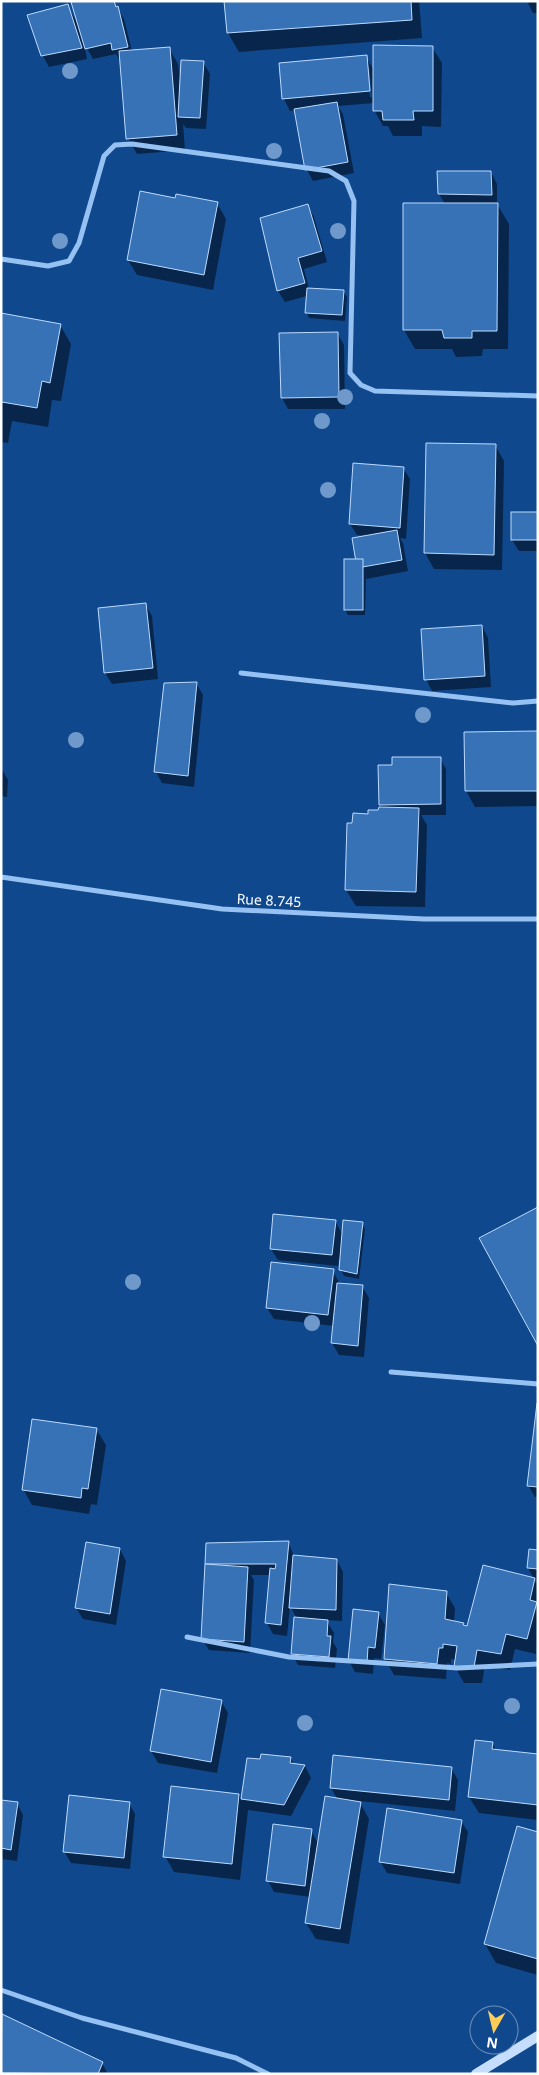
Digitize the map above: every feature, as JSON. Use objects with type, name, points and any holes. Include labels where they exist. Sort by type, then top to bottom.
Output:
[{"type":"main road","points":[[476,2074],[538,2036]]},
{"type":"street","points":[[1,259],[48,266],[69,261],[79,244],[104,156],[115,145],[132,144],[329,171],[346,181],[354,201],[350,373],[361,385],[375,391],[538,396]]},
{"type":"street","points":[[242,672],[513,703],[538,701]]},
{"type":"street","name":"Rue 8.745","points":[[1,877],[222,909],[424,919],[538,919]]},
{"type":"street","points":[[391,1372],[538,1384]]},
{"type":"street","points":[[187,1637],[289,1657],[458,1668],[538,1664]]},
{"type":"street","points":[[1,1990],[82,2018],[236,2058],[268,2074]]},
{"type":"building","points":[[114,1],[116,7],[118,6],[128,47],[112,50],[111,43],[85,49],[71,2]]},
{"type":"building","points":[[224,1],[411,1],[412,20],[227,33]]},
{"type":"building","points":[[68,4],[82,48],[41,56],[27,15]]},
{"type":"building","points":[[373,45],[433,46],[433,111],[413,111],[414,120],[383,120],[382,111],[373,111]]},
{"type":"building","points":[[170,47],[177,135],[126,139],[119,51]]},
{"type":"building","points":[[367,55],[370,91],[282,99],[279,63]]},
{"type":"building","points":[[181,60],[204,61],[200,118],[178,117]]},
{"type":"building","points":[[337,102],[348,162],[305,170],[294,109]]},
{"type":"building","points":[[437,171],[491,171],[492,195],[438,194]]},
{"type":"building","points":[[140,191],[175,198],[176,194],[218,202],[204,275],[127,260]]},
{"type":"building","points":[[403,203],[498,203],[497,331],[472,331],[472,338],[444,338],[442,330],[403,330]]},
{"type":"building","points":[[308,204],[322,251],[298,258],[305,283],[277,291],[260,218]]},
{"type":"building","points":[[307,288],[344,290],[342,315],[305,313]]},
{"type":"building","points":[[1,313],[61,324],[50,383],[42,381],[37,408],[2,402],[1,406]]},
{"type":"building","points":[[338,332],[339,397],[281,398],[279,333]]},
{"type":"building","points":[[426,443],[496,444],[494,555],[424,553]]},
{"type":"building","points":[[353,463],[404,467],[400,528],[349,524]]},
{"type":"building","points":[[511,512],[538,512],[538,540],[511,540]]},
{"type":"building","points":[[397,530],[402,560],[357,568],[352,538]]},
{"type":"building","points":[[344,559],[363,559],[363,610],[344,610]]},
{"type":"building","points":[[146,603],[153,668],[104,673],[98,608]]},
{"type":"building","points":[[482,625],[485,676],[424,680],[421,629]]},
{"type":"building","points":[[197,682],[188,776],[154,772],[164,683]]},
{"type":"building","points":[[538,731],[538,791],[465,791],[464,732]]},
{"type":"building","points":[[392,757],[441,757],[441,804],[379,805],[378,765],[392,765]]},
{"type":"building","points":[[379,807],[419,808],[416,892],[345,890],[347,823],[352,823],[353,813],[368,814],[368,810],[378,810]]},
{"type":"building","points":[[538,1207],[538,1346],[479,1238]]},
{"type":"building","points":[[273,1214],[336,1220],[332,1255],[270,1249]]},
{"type":"building","points":[[343,1220],[363,1222],[357,1274],[339,1270]]},
{"type":"building","points":[[271,1262],[334,1269],[328,1315],[266,1308]]},
{"type":"building","points":[[337,1283],[363,1285],[358,1346],[331,1343]]},
{"type":"building","points":[[538,1403],[538,1487],[527,1486]]},
{"type":"building","points":[[32,1419],[97,1428],[88,1489],[82,1488],[81,1498],[22,1490]]},
{"type":"building","points":[[289,1541],[281,1625],[265,1623],[270,1568],[275,1569],[276,1564],[205,1564],[206,1543]]},
{"type":"building","points":[[86,1542],[120,1548],[110,1614],[75,1608]]},
{"type":"building","points":[[529,1549],[538,1550],[538,1569],[527,1568]]},
{"type":"building","points":[[293,1555],[337,1559],[336,1610],[289,1608]]},
{"type":"building","points":[[205,1564],[248,1567],[244,1642],[201,1639]]},
{"type":"building","points":[[483,1565],[535,1578],[530,1600],[537,1602],[527,1639],[506,1634],[501,1654],[477,1650],[474,1667],[454,1667],[457,1646],[443,1644],[443,1648],[439,1648],[437,1664],[384,1659],[389,1584],[447,1591],[445,1619],[464,1623],[463,1625],[467,1626]]},
{"type":"building","points":[[353,1609],[379,1612],[375,1648],[368,1647],[367,1663],[348,1661]]},
{"type":"building","points":[[294,1617],[328,1620],[327,1636],[331,1636],[329,1657],[291,1654]]},
{"type":"building","points":[[161,1689],[222,1700],[211,1762],[150,1751]]},
{"type":"building","points":[[475,1740],[493,1742],[492,1749],[538,1754],[538,1805],[468,1797]]},
{"type":"building","points":[[261,1754],[291,1757],[290,1763],[305,1765],[284,1805],[241,1799],[247,1758],[260,1759]]},
{"type":"building","points":[[333,1755],[452,1767],[449,1800],[330,1788]]},
{"type":"building","points":[[171,1786],[239,1794],[232,1864],[163,1857]]},
{"type":"building","points":[[69,1795],[130,1802],[124,1858],[63,1852]]},
{"type":"building","points":[[325,1796],[361,1802],[340,1929],[305,1923]]},
{"type":"building","points":[[1,1800],[18,1802],[11,1850],[1,1848]]},
{"type":"building","points":[[387,1808],[462,1820],[454,1873],[379,1862]]},
{"type":"building","points":[[273,1824],[312,1829],[305,1886],[266,1881]]},
{"type":"building","points":[[517,1826],[538,1832],[538,1959],[484,1944]]},
{"type":"building","points":[[2,2014],[103,2062],[98,2074],[1,2073]]}]
